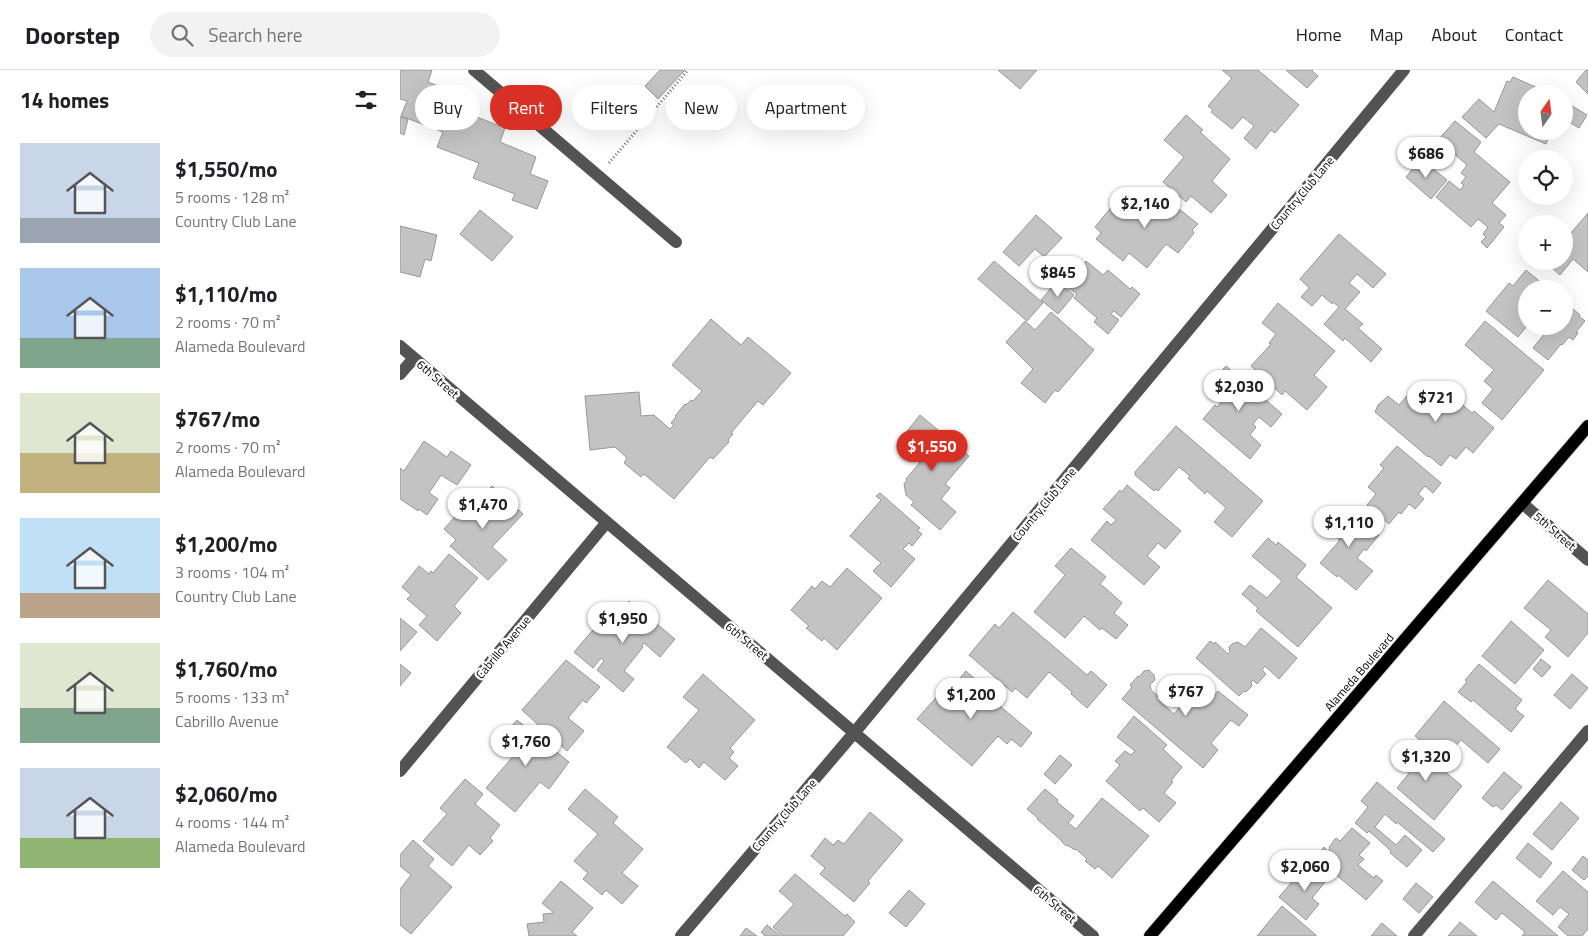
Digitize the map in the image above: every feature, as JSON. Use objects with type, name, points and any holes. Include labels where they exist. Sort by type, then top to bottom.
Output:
[{"type":"main road","name":"Alameda Boulevard","points":[[1150,936],[1588,426]]},
{"type":"street","points":[[474,70],[676,242]]},
{"type":"street","name":"Country Club Lane","points":[[680,936],[854,733],[1404,70]]},
{"type":"street","name":"6th Street","points":[[400,346],[1093,936]]},
{"type":"street","points":[[400,374],[414,358]]},
{"type":"street","name":"5th Street","points":[[1522,503],[1588,560]]},
{"type":"street","name":"Cabrillo Avenue","points":[[400,771],[607,522]]},
{"type":"street","points":[[1414,936],[1588,731]]},
{"type":"path","points":[[608,164],[688,70]]},
{"type":"building","points":[[400,70],[432,70],[428,82],[436,85],[415,85],[415,121],[401,116],[407,101],[400,99]]},
{"type":"building","points":[[660,70],[685,70],[671,85],[666,85],[666,90],[658,99],[656,97],[656,85],[646,85]]},
{"type":"building","points":[[998,70],[1037,70],[1020,89]]},
{"type":"building","points":[[1222,70],[1258,70],[1299,105],[1275,133],[1271,130],[1256,149],[1244,138],[1254,126],[1243,117],[1232,129],[1211,112],[1213,110],[1208,106],[1232,78]]},
{"type":"building","points":[[1286,70],[1313,70],[1318,76],[1307,88]]},
{"type":"building","points":[[1588,70],[1588,94],[1576,82]]},
{"type":"building","points":[[1513,77],[1531,85],[1518,85],[1518,132],[1499,124],[1486,138],[1462,117],[1479,99],[1494,112],[1507,81],[1510,82]]},
{"type":"building","points":[[1573,106],[1587,115],[1579,128],[1573,124]]},
{"type":"building","points":[[1186,115],[1203,130],[1200,132],[1230,159],[1212,181],[1227,195],[1211,213],[1191,196],[1186,202],[1163,182],[1184,157],[1164,140]]},
{"type":"building","points":[[400,117],[408,119],[404,135],[400,133]]},
{"type":"building","points":[[480,118],[490,122],[490,130],[504,130],[500,142],[536,157],[530,174],[548,181],[537,209],[512,200],[515,194],[473,178],[479,163],[437,147],[443,132],[438,130],[480,130]]},
{"type":"building","points":[[1455,121],[1481,142],[1474,152],[1510,182],[1492,203],[1506,215],[1499,223],[1504,227],[1487,248],[1481,242],[1486,237],[1483,234],[1488,227],[1478,219],[1471,227],[1436,197],[1449,181],[1460,190],[1464,185],[1461,183],[1466,177],[1461,173],[1467,165],[1438,140]]},
{"type":"building","points":[[1537,140],[1548,140],[1546,144]]},
{"type":"building","points":[[1421,159],[1447,180],[1431,199],[1406,177]]},
{"type":"building","points":[[1142,191],[1148,191],[1153,195],[1155,193],[1177,213],[1179,209],[1198,224],[1192,230],[1194,233],[1178,253],[1166,244],[1147,268],[1129,253],[1123,261],[1096,239],[1101,233],[1095,227],[1113,205],[1121,211],[1134,195],[1137,198]]},
{"type":"building","points":[[480,210],[513,237],[492,261],[460,234]]},
{"type":"building","points":[[1588,213],[1588,272],[1573,259],[1573,230]]},
{"type":"building","points":[[1036,215],[1062,238],[1044,257],[1035,249],[1019,266],[1003,252]]},
{"type":"building","points":[[400,226],[437,235],[431,261],[425,259],[420,277],[400,272]]},
{"type":"building","points":[[1339,234],[1386,274],[1373,288],[1357,274],[1349,283],[1360,292],[1345,309],[1363,324],[1358,328],[1382,349],[1371,362],[1345,338],[1343,341],[1324,324],[1339,307],[1333,302],[1332,304],[1322,295],[1312,306],[1301,297],[1309,288],[1300,279]]},
{"type":"building","points":[[994,261],[1043,303],[1027,321],[978,279]]},
{"type":"building","points":[[1086,261],[1103,275],[1108,270],[1130,289],[1132,287],[1140,294],[1121,317],[1114,311],[1111,314],[1119,320],[1108,334],[1094,322],[1097,318],[1074,298],[1077,294],[1067,287]]},
{"type":"building","points":[[1526,270],[1538,280],[1518,280],[1518,335],[1520,335],[1518,337],[1486,311],[1509,283],[1513,286]]},
{"type":"building","points":[[1554,270],[1564,270],[1560,275]]},
{"type":"building","points":[[1057,281],[1074,295],[1058,314],[1041,300]]},
{"type":"building","points":[[1278,303],[1335,351],[1314,375],[1327,387],[1307,410],[1285,391],[1282,395],[1251,366],[1271,344],[1269,343],[1276,334],[1262,323]]},
{"type":"building","points":[[1573,309],[1585,321],[1576,332],[1578,333],[1573,340],[1569,337],[1548,360],[1533,348],[1543,335],[1573,335]]},
{"type":"building","points":[[1051,312],[1094,350],[1058,392],[1055,390],[1045,403],[1021,383],[1033,369],[1006,342],[1025,321],[1035,330]]},
{"type":"building","points":[[711,319],[741,345],[748,337],[791,373],[763,405],[758,401],[731,433],[733,434],[728,440],[729,442],[713,459],[710,457],[674,499],[644,474],[641,477],[624,463],[627,458],[615,447],[590,450],[585,396],[639,392],[641,416],[654,415],[670,429],[674,425],[671,423],[675,416],[685,404],[691,400],[693,401],[702,391],[672,365]]},
{"type":"building","points":[[1485,321],[1544,370],[1502,420],[1482,403],[1493,389],[1484,381],[1494,370],[1465,345]]},
{"type":"building","points":[[1226,366],[1282,414],[1271,427],[1259,417],[1253,424],[1256,427],[1250,435],[1261,445],[1250,459],[1203,419],[1215,405],[1217,407],[1226,397],[1210,384]]},
{"type":"building","points":[[1436,382],[1472,413],[1474,411],[1494,428],[1473,453],[1466,447],[1456,459],[1450,455],[1441,466],[1375,412],[1378,405],[1388,396],[1399,405],[1412,390],[1421,398]]},
{"type":"building","points":[[920,415],[969,456],[945,484],[950,488],[941,499],[956,512],[940,530],[911,505],[914,502],[906,495],[904,484],[926,455],[903,436]]},
{"type":"building","points":[[1176,426],[1263,501],[1232,537],[1214,522],[1226,508],[1207,491],[1205,494],[1188,478],[1190,476],[1179,467],[1158,491],[1155,489],[1154,491],[1135,475],[1135,472]]},
{"type":"building","points":[[424,441],[447,457],[451,451],[471,465],[457,485],[441,475],[429,493],[438,499],[427,515],[400,499],[400,468],[404,471]]},
{"type":"building","points":[[1397,446],[1441,483],[1433,493],[1425,486],[1418,494],[1424,499],[1415,509],[1409,504],[1389,524],[1367,505],[1376,494],[1368,487],[1384,468],[1380,465]]},
{"type":"building","points":[[1127,485],[1181,531],[1165,549],[1158,543],[1147,556],[1160,567],[1144,585],[1091,540],[1107,521],[1111,525],[1116,520],[1103,509]]},
{"type":"building","points":[[492,486],[523,514],[492,547],[507,560],[488,580],[450,546],[456,540],[444,529],[459,512],[455,508],[466,496],[475,505]]},
{"type":"building","points":[[880,493],[920,528],[917,530],[922,534],[912,546],[909,543],[903,549],[915,559],[891,587],[873,571],[881,563],[850,536],[881,500],[876,496]]},
{"type":"building","points":[[1344,506],[1379,535],[1366,551],[1364,549],[1357,558],[1373,571],[1356,590],[1320,563],[1340,540],[1325,528]]},
{"type":"building","points":[[1268,538],[1276,545],[1278,542],[1306,565],[1296,577],[1332,608],[1298,647],[1256,611],[1258,608],[1242,594],[1250,585],[1267,598],[1282,581],[1252,556]]},
{"type":"building","points":[[1071,548],[1106,577],[1100,584],[1122,603],[1114,613],[1128,625],[1116,639],[1102,628],[1100,630],[1084,616],[1065,638],[1034,612],[1065,575],[1055,566]]},
{"type":"building","points":[[449,554],[478,578],[454,606],[461,613],[437,641],[419,625],[427,616],[407,599],[411,595],[402,587],[419,566],[429,574],[431,571],[433,573]]},
{"type":"building","points":[[847,568],[882,598],[837,650],[824,638],[822,641],[806,628],[809,626],[791,610],[812,586],[815,589],[822,581],[830,587]]},
{"type":"building","points":[[1548,580],[1588,614],[1588,633],[1568,657],[1545,637],[1551,630],[1524,608]]},
{"type":"building","points":[[629,601],[675,639],[660,657],[644,643],[643,647],[624,671],[634,679],[623,692],[597,670],[604,661],[601,658],[593,668],[574,652],[599,623],[606,629]]},
{"type":"building","points":[[1013,612],[1087,675],[1091,671],[1107,685],[1087,708],[1049,672],[1027,698],[1015,688],[1012,692],[969,655],[995,624],[999,628]]},
{"type":"building","points":[[400,618],[417,632],[400,651]]},
{"type":"building","points":[[1511,621],[1544,650],[1515,684],[1482,656]]},
{"type":"building","points":[[1261,628],[1297,658],[1279,679],[1265,666],[1262,670],[1266,674],[1257,684],[1253,680],[1251,682],[1252,686],[1239,696],[1196,658],[1210,641],[1214,644],[1215,642],[1228,654],[1230,652],[1229,647],[1232,644],[1238,642],[1245,647]]},
{"type":"building","points":[[1541,659],[1551,667],[1542,677],[1533,669]]},
{"type":"building","points":[[566,660],[600,687],[586,703],[583,700],[568,718],[584,731],[567,751],[522,710]]},
{"type":"building","points":[[400,664],[411,673],[400,686]]},
{"type":"building","points":[[1479,664],[1522,700],[1515,709],[1524,716],[1511,732],[1473,700],[1471,702],[1458,692],[1467,682],[1465,680]]},
{"type":"building","points":[[1149,670],[1154,675],[1155,680],[1150,685],[1151,690],[1158,696],[1156,698],[1174,714],[1199,684],[1214,696],[1218,691],[1248,715],[1239,726],[1231,720],[1211,743],[1218,750],[1203,768],[1122,699],[1138,676],[1144,671]]},
{"type":"building","points":[[966,671],[983,686],[981,690],[1032,733],[1021,747],[1011,739],[1007,744],[998,736],[972,766],[917,719],[948,684],[952,688]]},
{"type":"building","points":[[703,674],[755,720],[730,748],[734,752],[729,758],[738,766],[725,780],[704,762],[699,768],[690,759],[686,763],[667,747],[699,710],[683,697]]},
{"type":"building","points":[[1572,674],[1588,688],[1570,709],[1554,695]]},
{"type":"building","points":[[1444,701],[1500,749],[1488,763],[1461,740],[1452,750],[1457,754],[1448,764],[1415,736]]},
{"type":"building","points":[[1134,716],[1167,745],[1163,749],[1182,767],[1164,793],[1176,803],[1159,822],[1143,808],[1140,811],[1106,781],[1120,765],[1115,761],[1125,751],[1131,755],[1135,751],[1117,737]]},
{"type":"building","points":[[517,720],[569,762],[549,789],[540,782],[515,812],[486,788],[516,753],[500,740]]},
{"type":"building","points":[[1409,741],[1462,786],[1434,820],[1397,788],[1411,771],[1396,757]]},
{"type":"building","points":[[1060,755],[1072,765],[1055,784],[1044,774]]},
{"type":"building","points":[[1504,772],[1522,787],[1502,810],[1496,805],[1493,807],[1482,798]]},
{"type":"building","points":[[465,779],[483,794],[475,804],[500,825],[490,838],[493,841],[480,855],[469,845],[452,866],[423,841],[447,814],[440,808]]},
{"type":"building","points":[[1377,782],[1445,839],[1433,852],[1385,814],[1375,827],[1396,845],[1405,835],[1422,850],[1407,867],[1390,853],[1391,851],[1369,831],[1367,833],[1355,823],[1368,807],[1361,801]]},
{"type":"building","points":[[585,789],[618,817],[613,823],[643,849],[622,873],[638,886],[622,904],[606,890],[602,895],[583,879],[588,873],[574,861],[598,834],[568,809]]},
{"type":"building","points":[[1045,789],[1074,816],[1068,823],[1076,829],[1102,798],[1149,836],[1112,878],[1098,866],[1095,869],[1085,861],[1087,859],[1076,849],[1066,846],[1027,809]]},
{"type":"building","points":[[1561,802],[1579,818],[1552,850],[1533,834]]},
{"type":"building","points":[[870,812],[903,840],[868,881],[870,883],[854,902],[820,874],[825,868],[811,856],[825,838],[833,845],[838,840],[844,844]]},
{"type":"building","points":[[1352,828],[1370,843],[1359,855],[1364,859],[1358,865],[1374,878],[1376,875],[1383,881],[1366,900],[1314,859],[1324,847],[1328,851],[1336,838],[1340,841]]},
{"type":"building","points":[[413,840],[434,859],[428,866],[452,887],[411,934],[400,925],[400,889],[411,875],[400,866],[400,855]]},
{"type":"building","points":[[1528,843],[1552,863],[1540,878],[1516,858]]},
{"type":"building","points":[[1583,856],[1588,860],[1588,876],[1584,880],[1572,870]]},
{"type":"building","points":[[1314,865],[1329,877],[1312,898],[1319,904],[1306,920],[1279,897],[1303,869],[1308,873]]},
{"type":"building","points":[[1563,871],[1588,892],[1588,929],[1582,936],[1568,936],[1558,927],[1569,914],[1560,907],[1553,915],[1536,901]]},
{"type":"building","points":[[795,874],[845,916],[847,914],[855,922],[843,936],[783,936],[773,927],[794,904],[779,891]]},
{"type":"building","points":[[561,881],[593,908],[572,932],[577,936],[529,936],[527,924],[544,922],[543,914],[554,913],[542,903]]},
{"type":"building","points":[[1493,881],[1558,936],[1522,936],[1525,932],[1502,913],[1496,920],[1475,902]]},
{"type":"building","points":[[1416,883],[1433,897],[1419,913],[1403,899]]},
{"type":"building","points":[[909,890],[925,904],[906,927],[889,913]]},
{"type":"building","points":[[1282,906],[1316,935],[1316,936],[1257,936]]},
{"type":"building","points":[[1460,922],[1477,936],[1448,936]]},
{"type":"building","points":[[1382,923],[1397,936],[1371,936]]},
{"type":"building","points":[[767,925],[781,936],[765,936],[761,932]]},
{"type":"building","points":[[746,928],[757,936],[740,936]]}]
